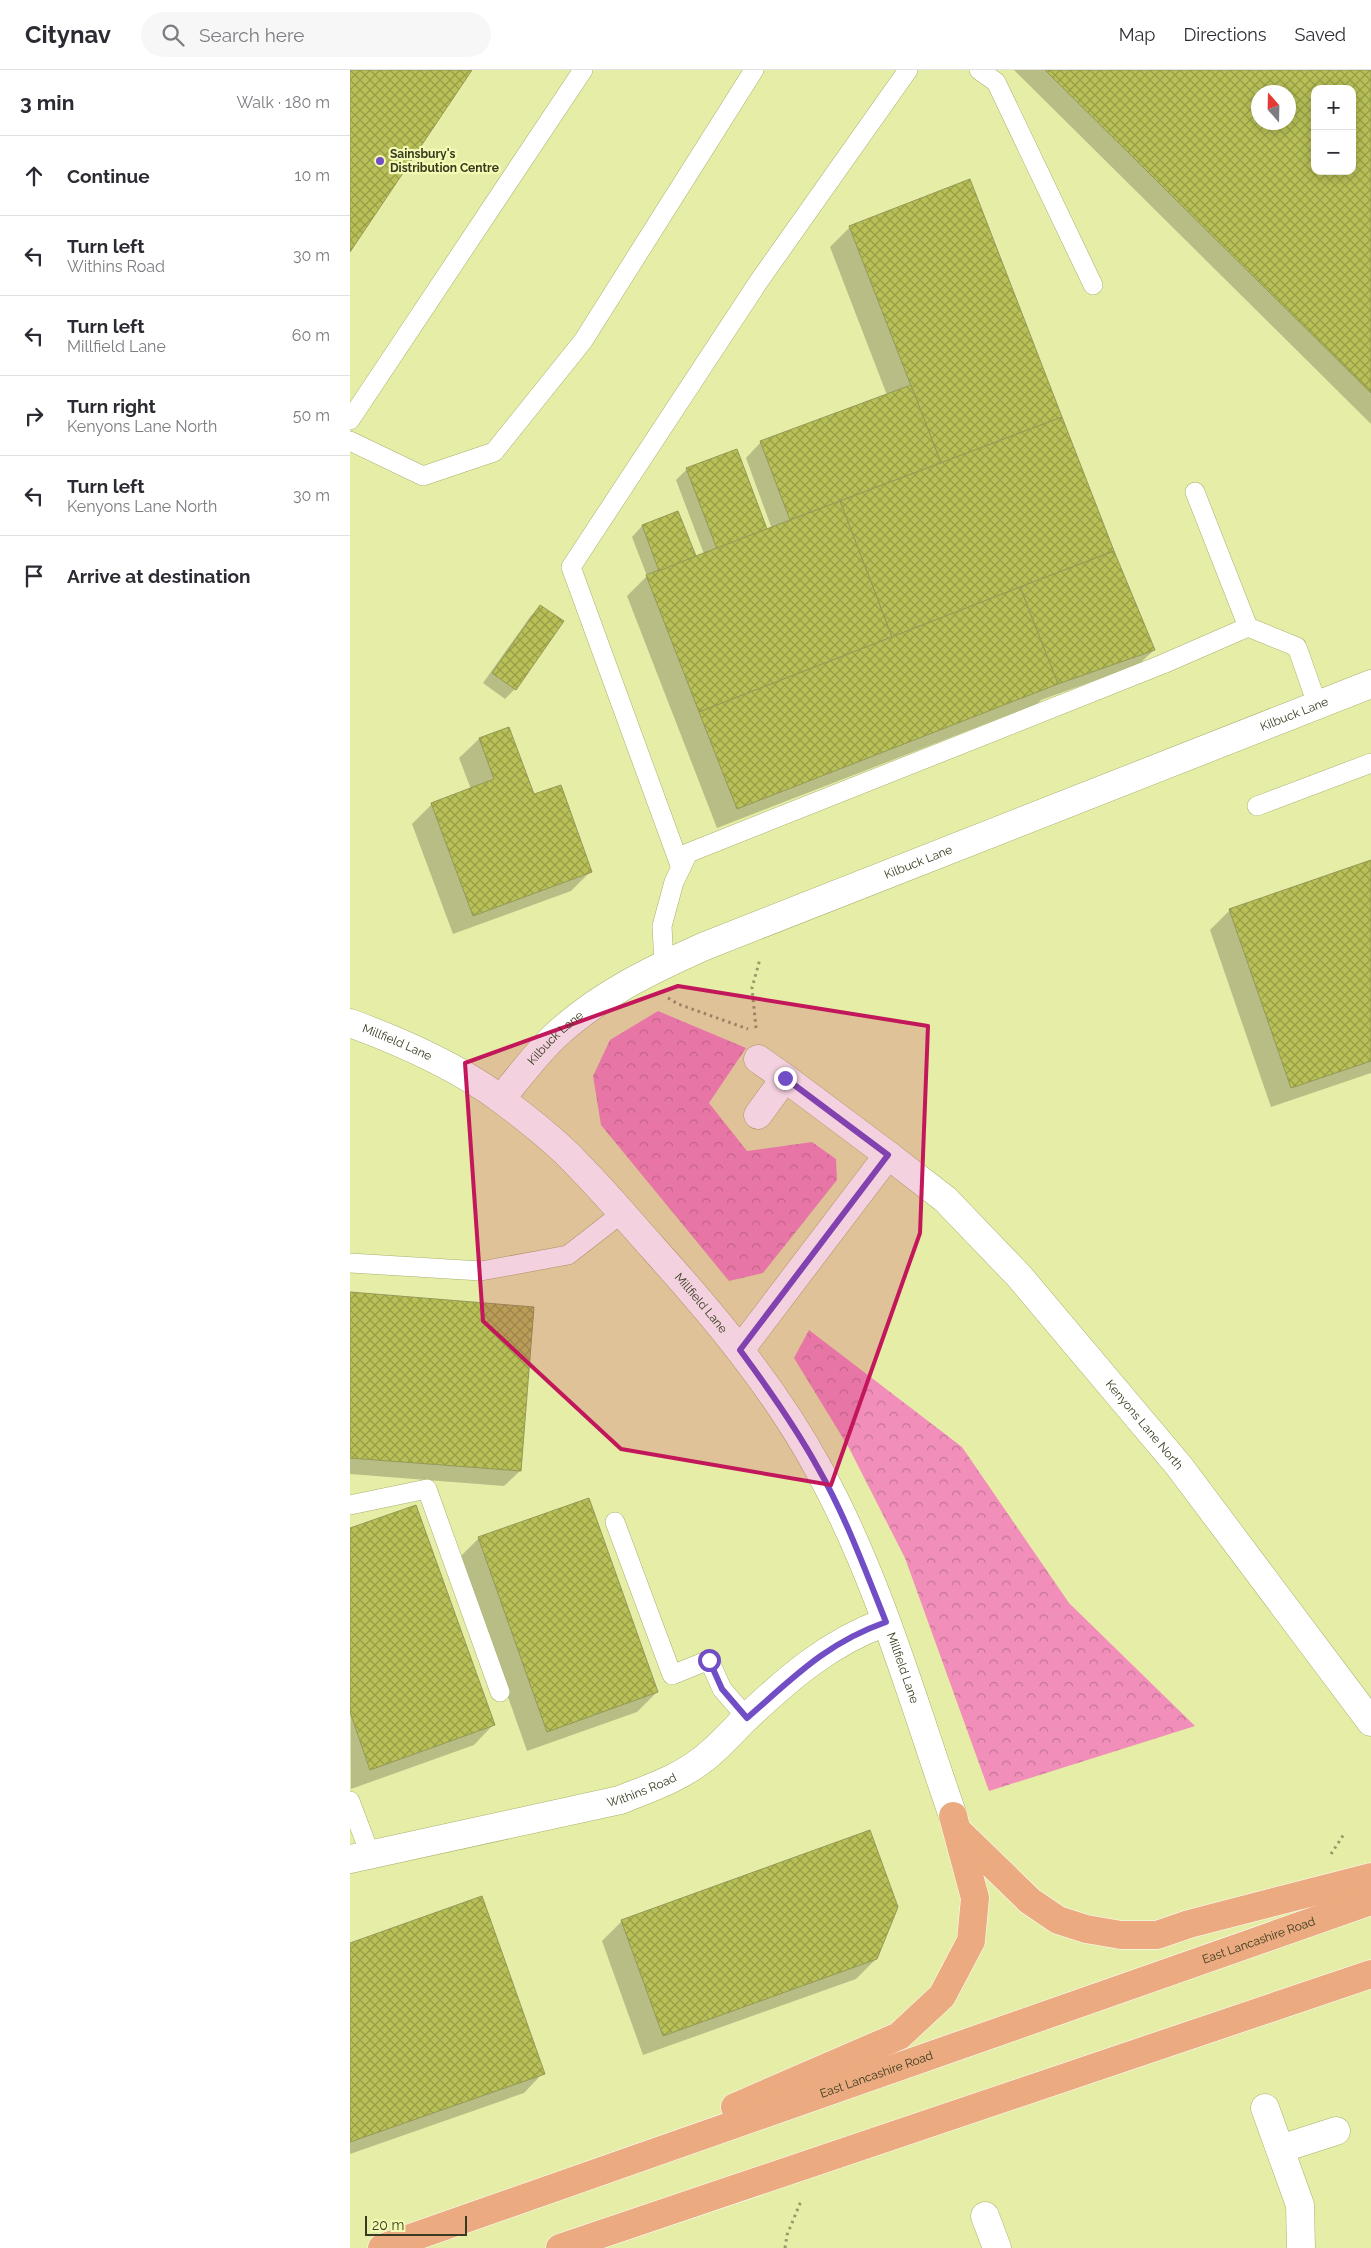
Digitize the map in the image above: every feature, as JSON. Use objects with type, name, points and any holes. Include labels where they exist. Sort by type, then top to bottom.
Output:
[{"type":"highway","points":[[957,1824],[1024,1896],[1058,1920],[1086,1929],[1121,1935],[1157,1935],[1189,1924],[1371,1877]]},
{"type":"highway","points":[[506,2205],[899,2036],[942,1996],[971,1941],[975,1898],[957,1824]]},
{"type":"highway","name":"East Lancashire Road","points":[[382,2248],[1371,1901]]},
{"type":"highway","points":[[560,2248],[1371,1974]]},
{"type":"street","name":"Kilbuck Lane","points":[[501,1099],[555,1036],[580,1015],[614,991],[664,964],[783,915],[1371,684]]},
{"type":"street","name":"Millfield Lane","points":[[350,1023],[378,1033],[442,1063],[501,1099],[575,1162],[689,1288],[740,1350],[780,1404],[819,1469],[855,1545],[886,1622],[957,1824]]},
{"type":"street","name":"Kenyons Lane North","points":[[758,1059],[888,1155],[951,1206],[1019,1276],[1179,1466],[1371,1722]]},
{"type":"street","points":[[758,1115],[785,1078]]},
{"type":"street","points":[[740,1350],[888,1155]]},
{"type":"street","name":"Withins Road","points":[[360,1857],[620,1800],[675,1777],[702,1760],[747,1718],[831,1647],[862,1631],[886,1622]]},
{"type":"street","points":[[1265,2108],[1300,2205],[1301,2248]]},
{"type":"street","points":[[1280,2150],[1336,2131]]},
{"type":"street","points":[[986,2216],[997,2248]]},
{"type":"lane","points":[[350,420],[583,70]]},
{"type":"lane","points":[[350,440],[423,476],[494,452],[583,341],[754,70]]},
{"type":"lane","points":[[681,868],[572,567],[760,281],[908,70]]},
{"type":"lane","points":[[979,70],[996,82],[1093,285]]},
{"type":"lane","points":[[1195,492],[1248,627]]},
{"type":"lane","points":[[664,964],[662,926],[674,882],[688,853],[1163,664],[1248,627],[1297,647],[1317,704]]},
{"type":"lane","points":[[1257,806],[1371,763]]},
{"type":"lane","points":[[350,1263],[481,1271],[568,1255],[622,1213]]},
{"type":"lane","points":[[350,1505],[427,1489],[500,1692]]},
{"type":"lane","points":[[615,1522],[672,1675],[709,1660],[722,1689],[747,1718]]},
{"type":"lane","points":[[350,1801],[360,1857]]},
{"type":"path","points":[[664,995],[678,1004],[756,1032],[752,1000],[753,976],[764,948],[783,915]]},
{"type":"path","points":[[1330,1857],[1344,1834]]},
{"type":"path","points":[[785,2248],[787,2235],[802,2200]]},
{"type":"highlighted area","points":[[678,986],[928,1026],[920,1233],[831,1485],[621,1449],[483,1321],[465,1063]]},
{"type":"green space","points":[[658,1011],[746,1048],[709,1103],[747,1151],[812,1142],[836,1159],[837,1180],[763,1273],[729,1281],[601,1125],[593,1076],[610,1040]]},
{"type":"green space","points":[[809,1330],[962,1447],[1069,1603],[1195,1726],[989,1791],[905,1558],[849,1448],[794,1358]]},
{"type":"building","name":"Sainsbury's Distribution Centre","points":[[350,70],[472,70],[350,252]]},
{"type":"building","points":[[1045,70],[1371,70],[1371,393]]},
{"type":"building","points":[[970,179],[1062,417],[941,463],[849,226]]},
{"type":"building","points":[[911,385],[941,463],[790,520],[760,441]]},
{"type":"building","points":[[1062,417],[1114,551],[892,637],[840,501]]},
{"type":"building","points":[[737,449],[767,529],[717,549],[686,468]]},
{"type":"building","points":[[840,501],[892,637],[699,712],[646,575]]},
{"type":"building","points":[[678,511],[696,556],[659,571],[642,525]]},
{"type":"building","points":[[1114,551],[1155,650],[1058,684],[1020,587]]},
{"type":"building","points":[[1020,587],[1058,684],[737,809],[699,712]]},
{"type":"building","points":[[540,605],[564,621],[516,690],[492,673]]},
{"type":"building","points":[[509,727],[534,794],[561,785],[592,872],[473,916],[431,803],[494,779],[479,738]]},
{"type":"building","points":[[1371,860],[1371,1061],[1291,1088],[1229,909]]},
{"type":"building","points":[[350,1292],[534,1307],[521,1471],[350,1458]]},
{"type":"building","points":[[589,1498],[658,1692],[547,1732],[478,1537]]},
{"type":"building","points":[[416,1505],[495,1725],[370,1770],[350,1712],[350,1528]]},
{"type":"building","points":[[870,1830],[898,1907],[877,1959],[663,2036],[621,1920]]},
{"type":"building","points":[[482,1896],[545,2074],[350,2142],[350,1943]]},
{"type":"place","name":"Sainsbury's Distribution Centre","points":[[380,161]]},
{"type":"route","points":[[709,1660],[722,1689],[747,1718],[831,1647],[848,1637],[886,1622],[855,1545],[819,1469],[780,1404],[740,1350],[888,1155],[785,1078]]}]
